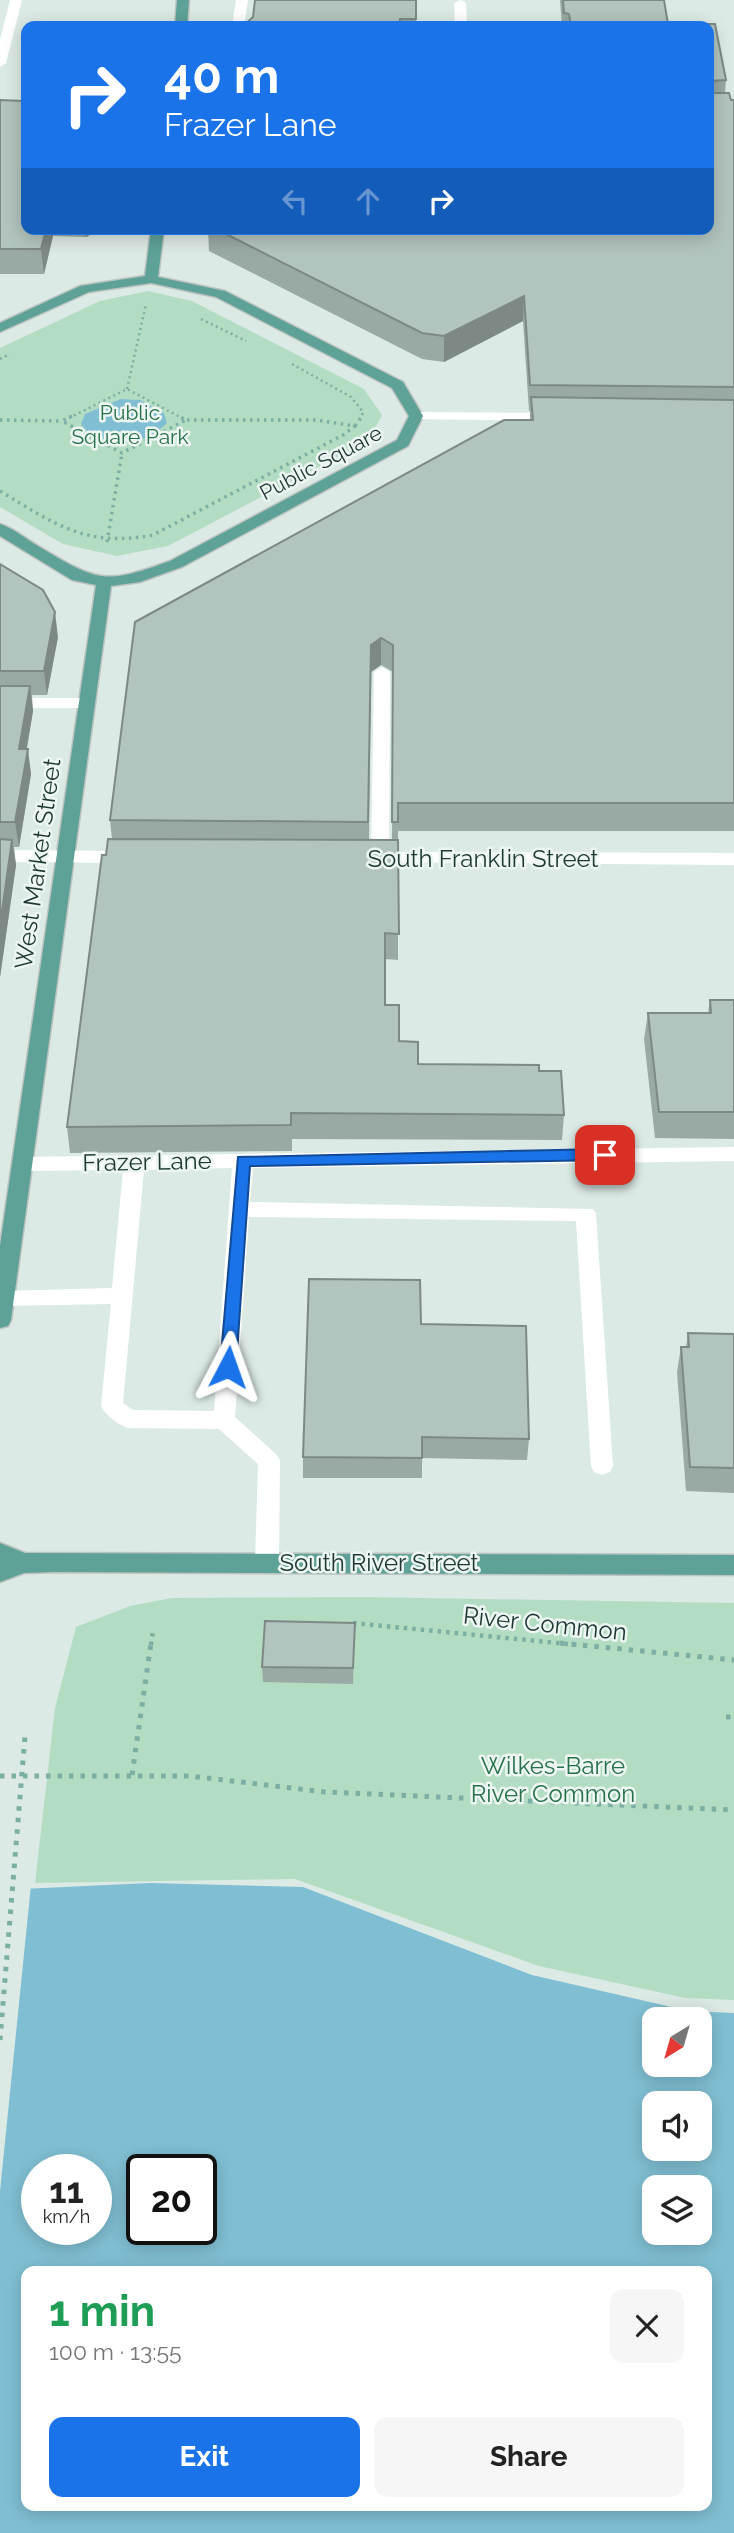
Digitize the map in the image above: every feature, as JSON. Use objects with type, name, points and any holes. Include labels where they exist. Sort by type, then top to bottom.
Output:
[{"type":"main road","points":[[181,21],[183,0]]},
{"type":"main road","points":[[151,279],[157,235]]},
{"type":"main road","points":[[0,328],[85,289],[151,279],[220,294],[398,385],[416,416]]},
{"type":"main road","name":"Public Square","points":[[0,529],[78,577],[104,582],[134,579],[176,564],[403,443],[416,416]]},
{"type":"main road","name":"West Market Street","points":[[1,1310],[104,582]]},
{"type":"main road","points":[[0,1553],[23,1563]]},
{"type":"main road","points":[[0,1572],[23,1563]]},
{"type":"main road","name":"South River Street","points":[[23,1563],[734,1566]]},
{"type":"street","points":[[0,62],[16,0]]},
{"type":"street","points":[[239,21],[243,0]]},
{"type":"street","points":[[460,3],[461,21]]},
{"type":"street","points":[[416,416],[567,418]]},
{"type":"street","points":[[380,858],[382,672]]},
{"type":"street","points":[[0,703],[87,703]]},
{"type":"street","points":[[0,856],[148,858]]},
{"type":"street","name":"South Franklin Street","points":[[353,858],[734,859]]},
{"type":"street","name":"Frazer Lane","points":[[22,1164],[734,1154]]},
{"type":"street","points":[[224,1420],[243,1161]]},
{"type":"street","points":[[134,1163],[112,1406],[128,1419],[224,1420],[269,1461],[267,1562]]},
{"type":"street","points":[[240,1209],[586,1214],[602,1466]]},
{"type":"street","points":[[1,1310],[122,1296]]},
{"type":"path","points":[[127,389],[147,301]]},
{"type":"path","points":[[137,302],[155,302]]},
{"type":"path","points":[[194,316],[254,345]]},
{"type":"path","points":[[0,359],[21,349]]},
{"type":"path","points":[[0,491],[70,532],[107,542],[133,540],[153,534],[343,435],[355,426],[363,412],[351,397],[286,361]]},
{"type":"path","points":[[127,389],[186,420]]},
{"type":"path","points":[[0,420],[62,421],[127,389]]},
{"type":"path","points":[[122,453],[186,420],[316,420],[355,426]]},
{"type":"path","points":[[62,421],[122,453]]},
{"type":"path","points":[[107,542],[122,453]]},
{"type":"path","name":"River Common","points":[[354,1623],[734,1660]]},
{"type":"path","points":[[132,1775],[153,1630]]},
{"type":"path","points":[[726,1717],[734,1717]]},
{"type":"path","points":[[0,2039],[25,1736]]},
{"type":"path","points":[[0,1776],[190,1776],[325,1793],[734,1810]]},
{"type":"green space","name":"Public Square Park","points":[[148,291],[192,301],[364,389],[382,415],[368,441],[168,546],[117,556],[63,544],[0,507],[0,348],[100,301]]},
{"type":"green space","name":"Wilkes-Barre River Common","points":[[363,1597],[734,1603],[734,2000],[685,1998],[539,1966],[295,1879],[35,1883],[55,1708],[76,1627],[130,1606],[172,1598]]},
{"type":"water","points":[[121,399],[140,400],[164,413],[167,423],[150,436],[123,443],[103,439],[82,426],[85,414]]},
{"type":"water","points":[[150,1883],[303,1887],[532,1975],[672,2007],[642,2007],[642,2077],[712,2077],[712,2012],[734,2013],[734,2533],[0,2533],[0,1890]]},
{"type":"pier","points":[[31,1885],[0,2191],[0,1887]]},
{"type":"building","points":[[255,0],[416,0],[416,19],[400,21],[249,21],[253,17]]},
{"type":"building","points":[[563,0],[664,0],[668,21],[570,21],[569,14],[564,13]]},
{"type":"building","points":[[714,24],[715,24],[726,80],[714,81]]},
{"type":"building","points":[[714,93],[729,93],[731,100],[734,100],[734,387],[530,385],[524,296],[444,336],[422,333],[228,235],[714,235]]},
{"type":"building","points":[[0,100],[21,101],[21,235],[44,235],[41,249],[0,249]]},
{"type":"building","points":[[531,397],[734,400],[734,803],[398,803],[398,822],[392,822],[393,645],[381,638],[371,645],[368,822],[110,820],[135,622],[504,420],[533,420]]},
{"type":"building","points":[[0,564],[43,590],[55,612],[44,671],[0,671]]},
{"type":"building","points":[[0,686],[30,686],[19,749],[28,749],[15,822],[0,822]]},
{"type":"building","points":[[0,839],[12,840],[0,925]]},
{"type":"building","points":[[108,839],[398,840],[399,934],[385,933],[385,1005],[399,1005],[399,1041],[418,1042],[418,1064],[539,1065],[539,1071],[561,1071],[564,1115],[291,1113],[291,1125],[67,1127],[102,855],[106,855]]},
{"type":"building","points":[[710,1000],[734,1000],[734,1112],[659,1112],[648,1013],[711,1013]]},
{"type":"building","points":[[309,1279],[420,1280],[421,1324],[526,1326],[529,1439],[422,1437],[422,1458],[303,1457]]},
{"type":"building","points":[[688,1333],[734,1334],[734,1468],[690,1467],[681,1347],[689,1347]]},
{"type":"building","points":[[265,1621],[355,1623],[353,1668],[262,1667]]},
{"type":"route","points":[[228,1367],[243,1161],[605,1155]]}]
